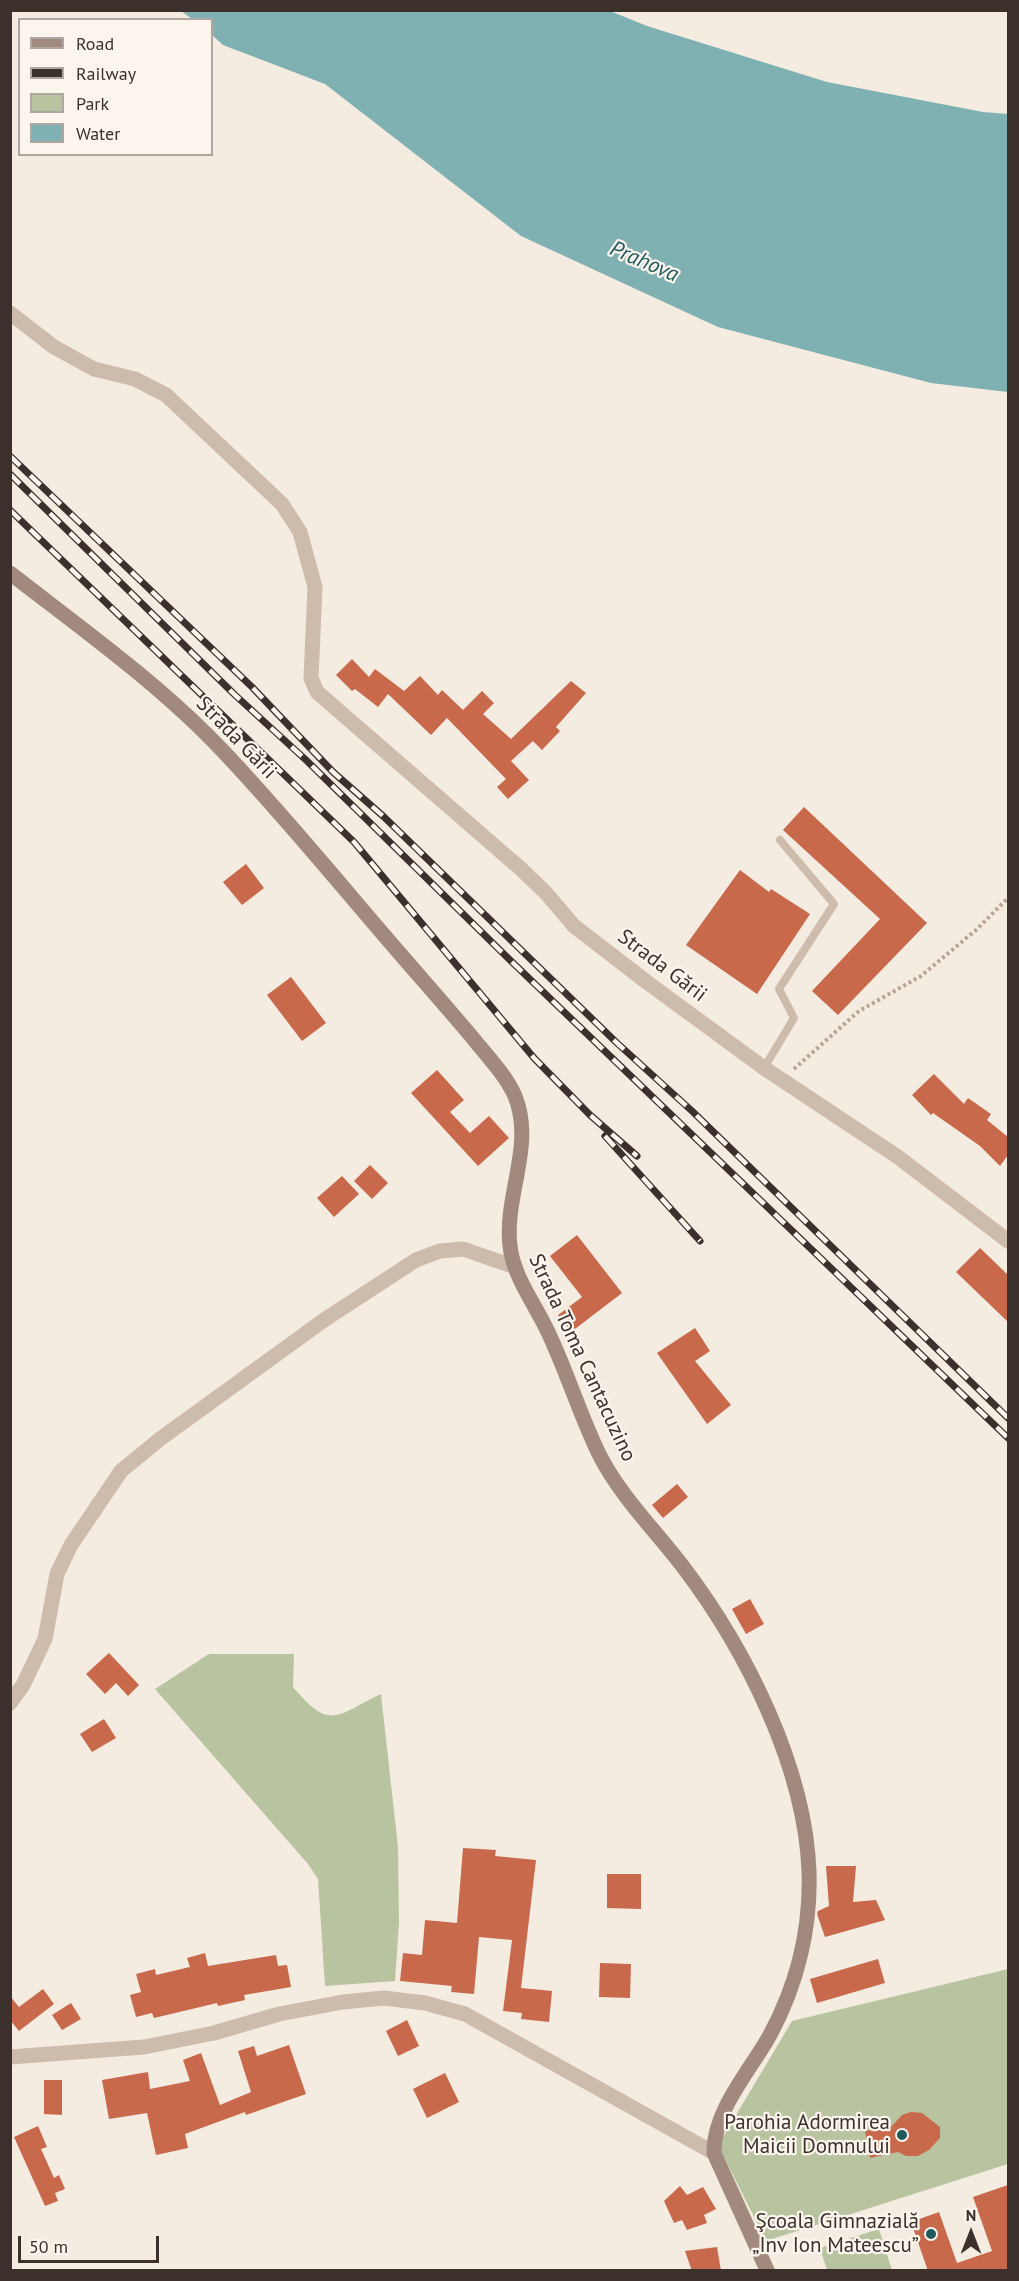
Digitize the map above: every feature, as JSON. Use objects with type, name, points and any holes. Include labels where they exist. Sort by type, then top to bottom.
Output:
[{"type":"street","name":"Strada Gării","points":[[10,313],[54,347],[94,369],[135,379],[165,395],[282,504],[300,532],[315,587],[311,678],[317,692],[521,869],[546,893],[574,926],[764,1068],[898,1156],[1008,1241]]},
{"type":"street","name":"Strada Gării","points":[[10,573],[142,677],[222,749],[452,1013]]},
{"type":"street","name":"Strada Toma Cantacuzino","points":[[452,1013],[509,1085],[521,1115],[522,1146],[509,1224],[510,1252],[515,1267],[550,1337],[601,1457],[618,1486],[702,1592],[728,1632],[756,1687],[795,1786],[805,1828],[809,1872],[808,1912],[802,1954],[788,1996],[772,2032],[720,2119],[714,2136],[714,2153]]},
{"type":"street","points":[[10,1703],[23,1685],[45,1639],[57,1574],[71,1545],[121,1471],[159,1439],[324,1320],[416,1260],[440,1251],[463,1249],[515,1267]]},
{"type":"street","points":[[10,2056],[144,2047],[214,2033],[279,2014],[343,2002],[384,1998],[426,2003],[465,2014],[714,2153],[767,2271]]},
{"type":"lane","points":[[764,1068],[794,1018],[779,989],[834,904],[780,840]]},
{"type":"path","points":[[782,1080],[860,1011],[921,976],[976,930],[1008,898]]},
{"type":"green space","points":[[209,1654],[294,1654],[293,1687],[316,1710],[326,1715],[343,1713],[381,1694],[398,1847],[399,1923],[395,1981],[325,1986],[318,1879],[308,1864],[155,1689]]},
{"type":"green space","points":[[1008,1969],[1008,2164],[766,2241],[721,2151],[720,2142],[792,2021]]},
{"type":"green space","points":[[879,2229],[892,2270],[827,2270],[820,2248]]},
{"type":"water","name":"Prahova","points":[[181,11],[610,11],[647,26],[827,82],[983,112],[1008,114],[1008,392],[931,383],[718,327],[521,236],[325,84],[223,45],[213,36],[213,18],[191,18]]},
{"type":"building","points":[[352,659],[369,677],[375,669],[404,691],[420,676],[438,695],[442,690],[463,710],[482,691],[494,703],[483,714],[511,739],[571,681],[586,693],[556,727],[560,731],[542,750],[533,741],[511,761],[529,780],[508,799],[497,787],[506,779],[447,718],[431,735],[388,694],[378,707],[355,689],[352,691],[336,675]]},
{"type":"building","points":[[804,807],[927,923],[838,1015],[812,991],[880,919],[783,830]]},
{"type":"building","points":[[246,864],[264,888],[242,905],[223,882]]},
{"type":"building","points":[[740,870],[769,892],[771,889],[810,914],[757,994],[686,945]]},
{"type":"building","points":[[291,977],[326,1023],[302,1041],[267,995]]},
{"type":"building","points":[[437,1070],[464,1100],[450,1112],[470,1133],[489,1116],[509,1138],[478,1166],[411,1093]]},
{"type":"building","points":[[934,1074],[964,1104],[968,1098],[991,1114],[987,1120],[1008,1137],[1008,1155],[1000,1166],[980,1146],[933,1113],[931,1115],[912,1095]]},
{"type":"building","points":[[370,1165],[388,1183],[372,1199],[354,1181]]},
{"type":"building","points":[[342,1176],[359,1194],[334,1217],[317,1198]]},
{"type":"building","points":[[577,1235],[622,1293],[571,1332],[558,1315],[582,1297],[550,1256]]},
{"type":"building","points":[[980,1248],[1008,1275],[1008,1322],[956,1272]]},
{"type":"building","points":[[695,1328],[710,1351],[695,1361],[731,1405],[707,1424],[657,1353]]},
{"type":"building","points":[[677,1484],[688,1497],[663,1518],[652,1505]]},
{"type":"building","points":[[750,1599],[764,1624],[746,1634],[732,1609]]},
{"type":"building","points":[[109,1653],[139,1685],[128,1696],[116,1683],[105,1694],[86,1674]]},
{"type":"building","points":[[104,1719],[116,1738],[92,1752],[80,1734]]},
{"type":"building","points":[[463,1848],[496,1850],[495,1856],[536,1860],[521,1988],[552,1991],[549,2022],[521,2019],[522,2013],[503,2011],[512,1940],[479,1937],[474,1994],[451,1992],[452,1986],[400,1981],[403,1953],[422,1955],[425,1920],[457,1923]]},
{"type":"building","points":[[826,1866],[856,1866],[853,1902],[876,1900],[885,1920],[825,1937],[817,1914],[818,1911],[829,1906]]},
{"type":"building","points":[[607,1874],[641,1874],[641,1909],[607,1908]]},
{"type":"building","points":[[205,1953],[208,1966],[276,1955],[278,1966],[287,1965],[291,1987],[244,1995],[245,2000],[218,2006],[217,2003],[154,2018],[152,2013],[136,2017],[130,1995],[141,1992],[136,1974],[155,1969],[156,1975],[190,1967],[187,1958]]},
{"type":"building","points":[[878,1959],[885,1983],[817,2003],[810,1979]]},
{"type":"building","points":[[600,1963],[631,1964],[630,1998],[599,1997]]},
{"type":"building","points":[[43,1989],[54,2004],[19,2031],[10,2020],[10,1996],[19,2007]]},
{"type":"building","points":[[71,2003],[81,2019],[62,2030],[52,2015]]},
{"type":"building","points":[[407,2020],[419,2046],[398,2056],[386,2031]]},
{"type":"building","points":[[289,2045],[306,2094],[246,2115],[245,2112],[185,2134],[188,2148],[156,2155],[147,2113],[109,2119],[102,2080],[148,2072],[150,2089],[190,2081],[183,2060],[201,2053],[220,2105],[251,2092],[238,2051],[254,2046],[257,2056]]},
{"type":"building","points":[[445,2073],[459,2102],[427,2118],[413,2089]]},
{"type":"building","points":[[44,2080],[62,2080],[62,2115],[44,2114]]},
{"type":"building","name":"Parohia Adormirea Maicii Domnului","points":[[911,2112],[922,2113],[940,2127],[940,2138],[929,2150],[918,2156],[906,2156],[898,2152],[870,2158],[865,2131],[891,2127],[902,2115]]},
{"type":"building","points":[[38,2126],[47,2147],[41,2149],[54,2178],[59,2175],[65,2189],[55,2193],[58,2201],[45,2206],[14,2137]]},
{"type":"building","name":"Şcoala Gimnazială „Inv Ion Mateescu”","points":[[1008,2185],[1008,2271],[928,2271],[911,2222],[939,2212],[957,2263],[992,2251],[973,2197]]},
{"type":"building","points":[[680,2186],[687,2195],[703,2187],[716,2209],[704,2215],[707,2223],[687,2230],[682,2220],[674,2223],[664,2201]]},
{"type":"building","points":[[717,2247],[721,2271],[692,2271],[685,2251]]},
{"type":"railway","points":[[10,456],[252,687],[333,772],[383,816],[617,1043],[692,1111],[1008,1418]]},
{"type":"railway","points":[[10,474],[235,695],[306,760],[511,961],[1008,1438]]},
{"type":"railway","points":[[10,510],[354,842],[534,1058],[590,1115],[637,1156]]},
{"type":"railway","points":[[605,1136],[700,1241]]},
{"type":"place","name":"Parohia Adormirea Maicii Domnului","points":[[902,2135]]},
{"type":"place","name":"Şcoala Gimnazială „Inv Ion Mateescu”","points":[[931,2234]]}]
